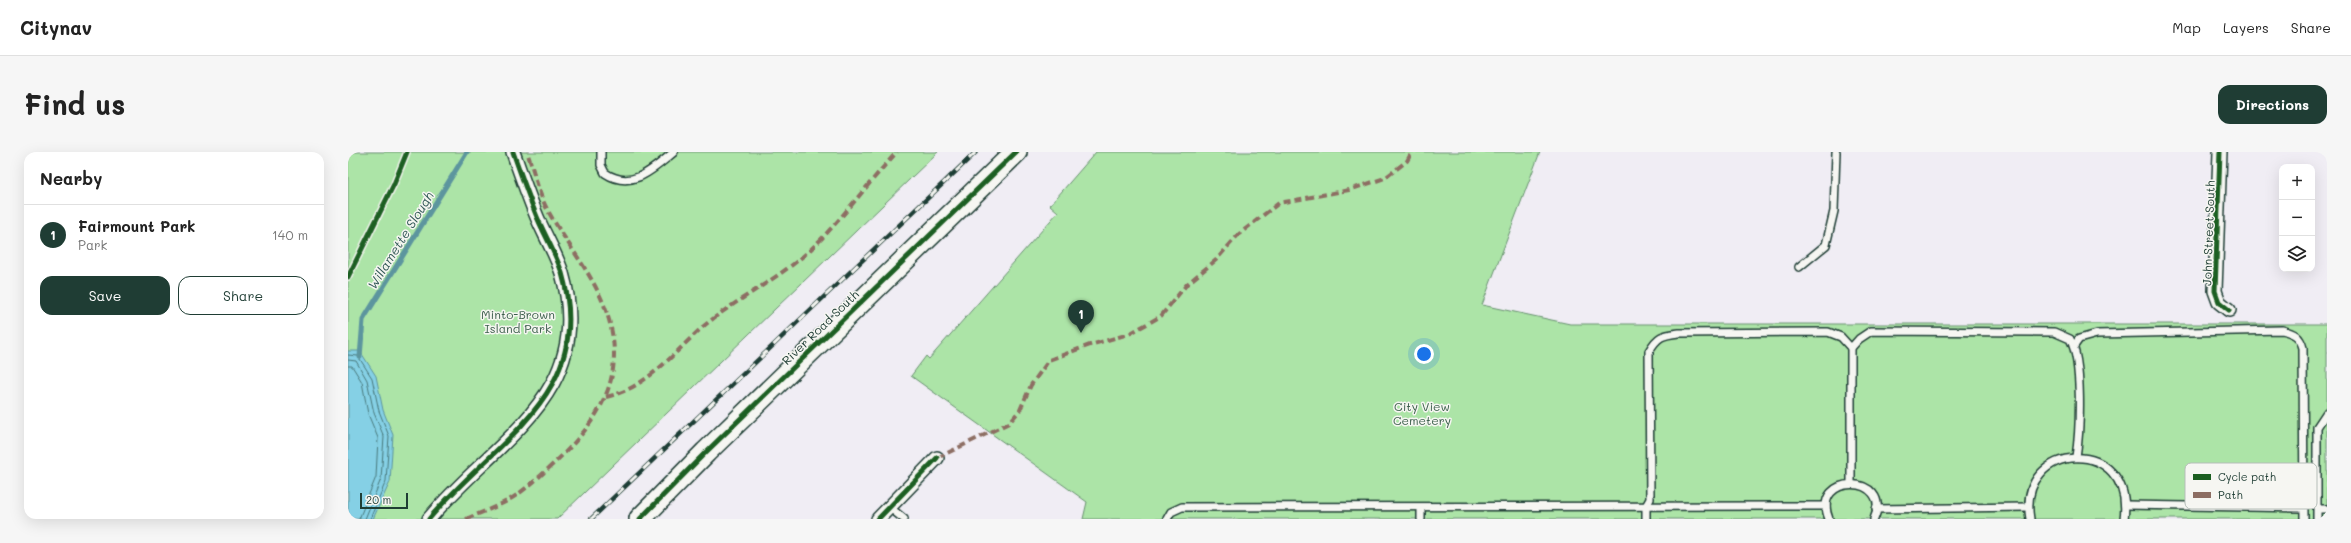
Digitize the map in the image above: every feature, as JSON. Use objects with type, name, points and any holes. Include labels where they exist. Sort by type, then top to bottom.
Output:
[{"type":"main road","name":"River Road South","points":[[640,519],[706,452],[1016,152]]},
{"type":"street","points":[[429,519],[535,410],[556,379],[565,352],[569,323],[567,300],[562,274],[557,259],[535,214],[514,152]]},
{"type":"street","name":"John Street South","points":[[2220,152],[2215,291],[2219,302],[2229,310]]},
{"type":"street","points":[[878,519],[937,458]]},
{"type":"lane","points":[[601,152],[601,165],[605,173],[623,181],[646,175],[674,152]]},
{"type":"lane","points":[[1799,267],[1826,245],[1834,211],[1836,152]]},
{"type":"lane","points":[[2074,346],[2079,339],[2085,336],[2097,334],[2282,330],[2296,335],[2301,341],[2303,348],[2304,463]]},
{"type":"lane","points":[[1851,483],[1851,348],[1859,339],[1871,331],[2054,332],[2070,339],[2077,356],[2078,417],[2076,457]]},
{"type":"lane","points":[[1646,519],[1646,506],[1650,499],[1649,351],[1656,339],[1665,334],[1679,333],[1828,332],[1841,337],[1851,348]]},
{"type":"lane","points":[[2318,519],[2318,427],[2327,412]]},
{"type":"lane","points":[[2030,519],[2028,507],[2033,485],[2047,467],[2061,459],[2076,457],[2091,459],[2105,466],[2120,483],[2126,505],[2124,519]]},
{"type":"lane","points":[[1829,519],[1826,506],[1834,490],[1840,486],[1851,483],[1865,487],[1872,493],[1876,509],[1874,519]]},
{"type":"lane","points":[[2126,505],[2185,506]]},
{"type":"lane","points":[[1167,519],[1170,512],[1182,507],[1421,508],[1826,506]]},
{"type":"lane","points":[[889,507],[904,519]]},
{"type":"lane","points":[[1876,509],[2028,507]]},
{"type":"lane","points":[[1421,508],[1421,519]]},
{"type":"lane","points":[[2318,509],[2327,509]]},
{"type":"green space","name":"Minto-Brown Island Park","points":[[348,152],[938,152],[557,519],[348,519]]},
{"type":"green space","name":"City View Cemetery","points":[[1096,152],[1540,152],[1482,305],[1570,324],[2327,324],[2327,519],[1083,519],[1087,502],[911,376],[926,356],[929,359],[1058,212],[1050,205]]},
{"type":"water","points":[[348,351],[360,351],[376,376],[383,410],[393,435],[390,482],[373,519],[348,519]]},
{"type":"waterway","name":"Willamette Slough","points":[[360,357],[363,320],[467,152]]},
{"type":"railway","points":[[591,519],[976,152]]},
{"type":"marked path","points":[[466,519],[502,504],[519,494],[568,450],[596,414],[606,395],[612,375],[614,353],[611,330],[604,305],[585,268],[547,209],[527,152]]},
{"type":"marked path","points":[[606,397],[635,386],[648,377],[672,357],[705,325],[784,271],[809,251],[832,227],[897,152]]},
{"type":"marked path","points":[[937,458],[1009,423],[1020,410],[1031,385],[1049,360],[1090,345],[1129,334],[1161,316],[1187,284],[1216,260],[1239,234],[1279,203],[1349,190],[1385,178],[1407,161],[1412,152]]},
{"type":"cycle path","points":[[348,277],[394,184],[407,152]]},
{"type":"cycle path","points":[[429,519],[455,491],[509,439],[533,412],[552,384],[565,352],[569,315],[562,273],[526,190],[513,152]]},
{"type":"cycle path","points":[[640,519],[706,452],[1016,152]]},
{"type":"cycle path","points":[[2220,152],[2215,291],[2219,302],[2229,310]]},
{"type":"cycle path","points":[[878,519],[937,458]]},
{"type":"place","name":"Fairmount Park","points":[[1081,333]]}]
